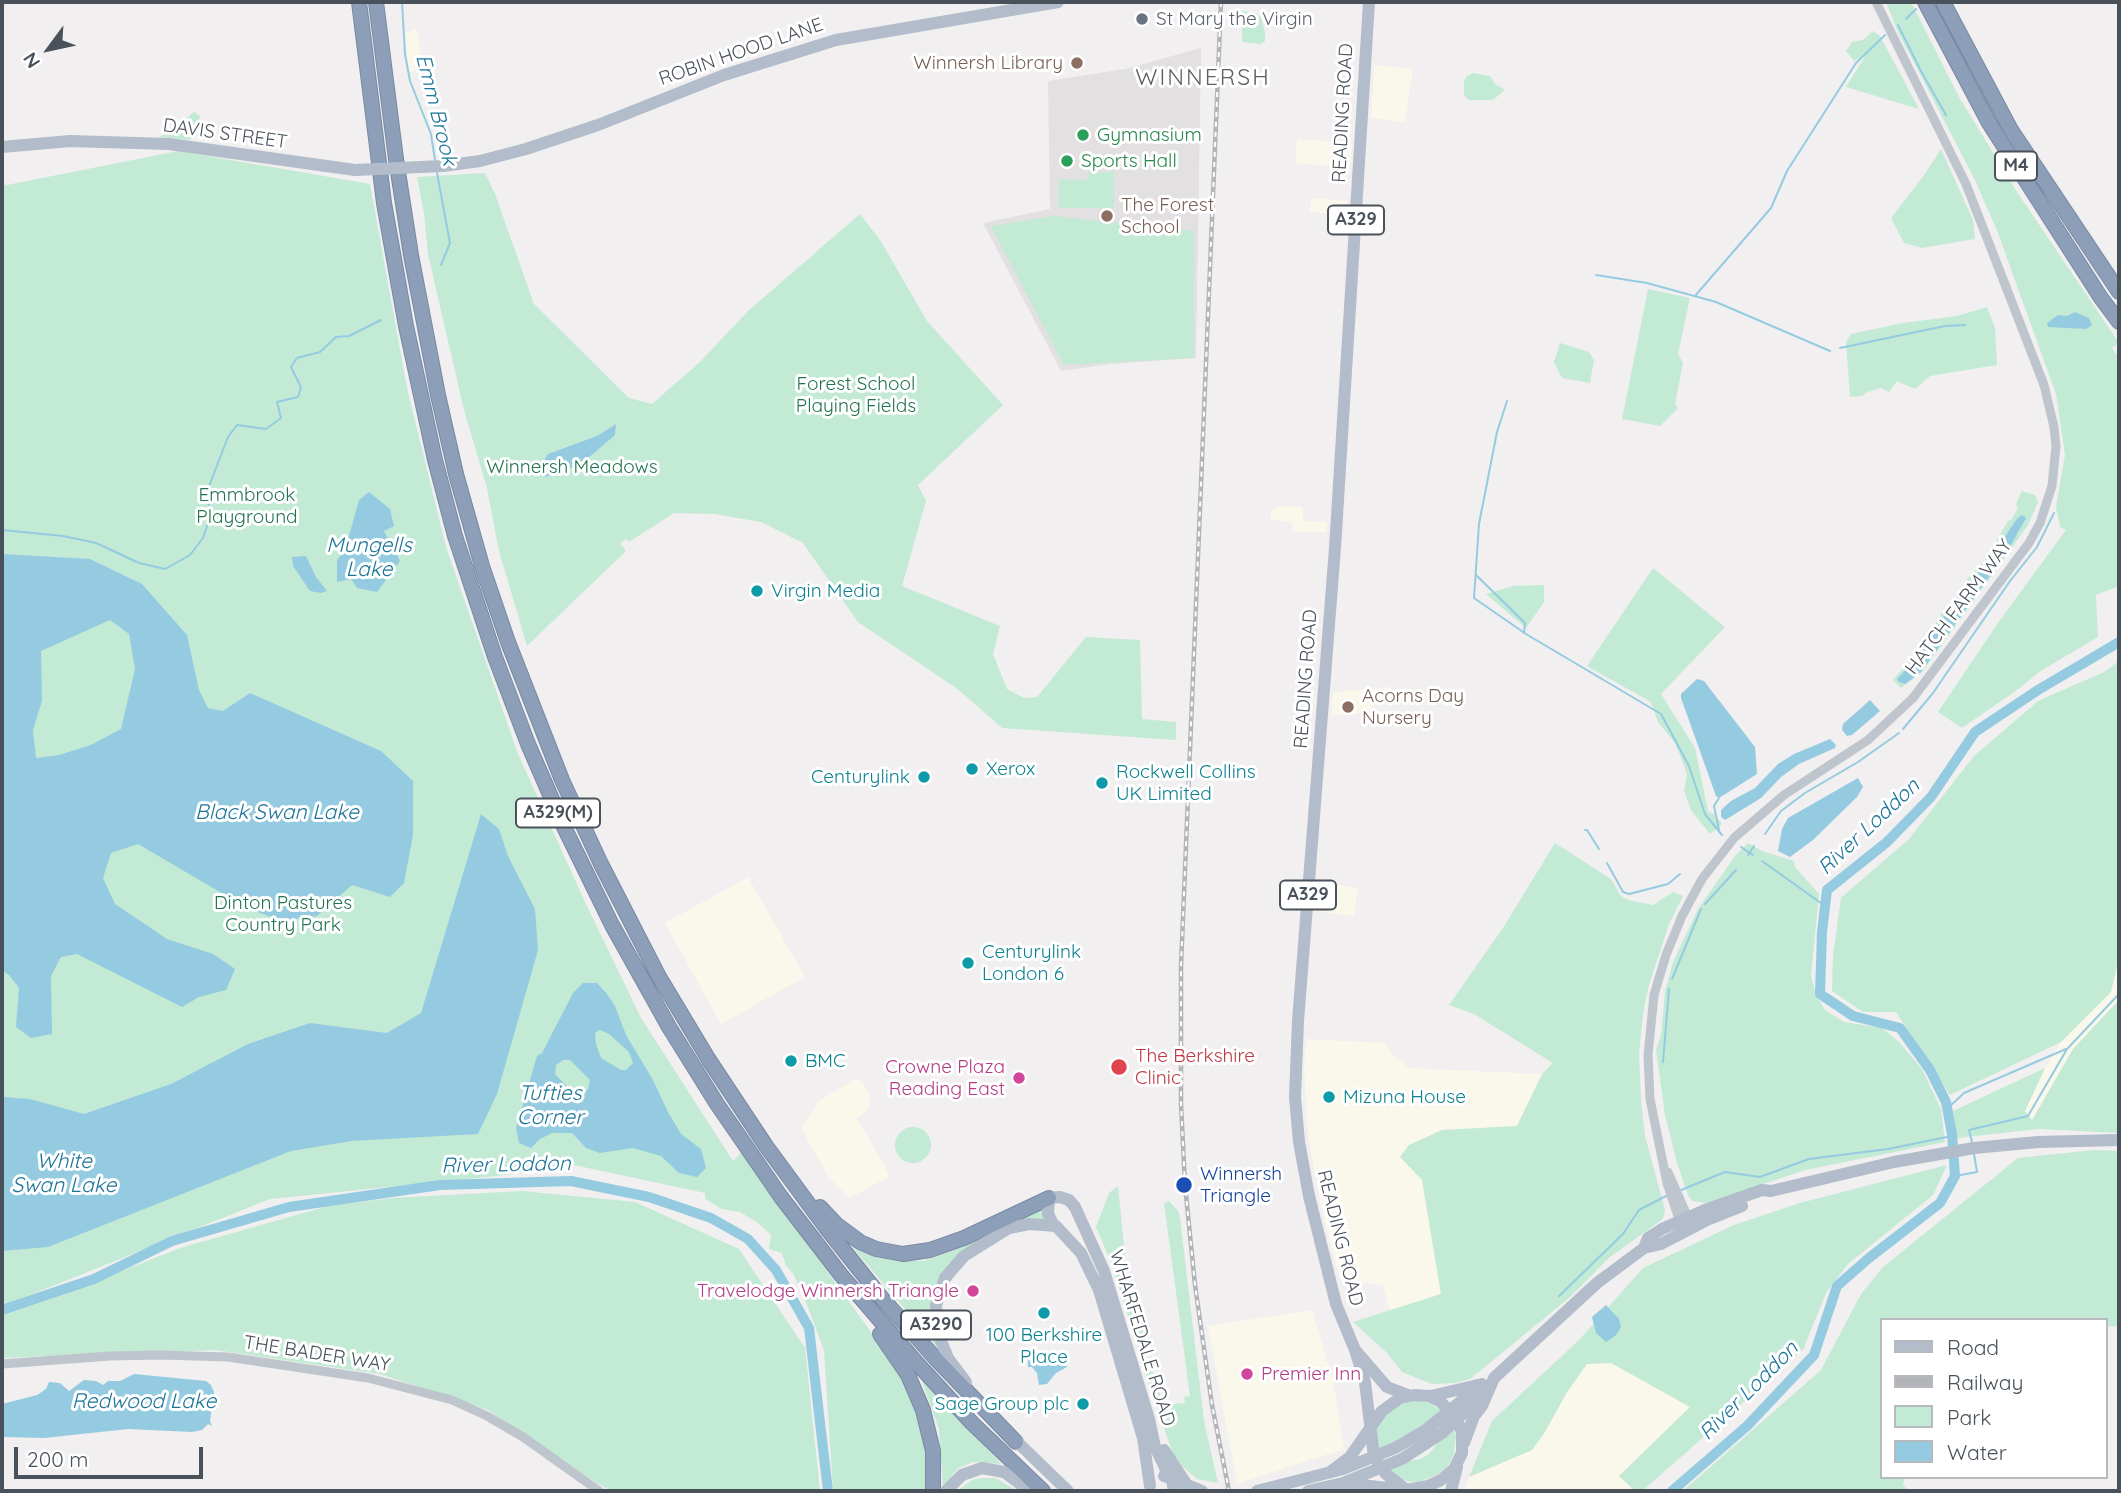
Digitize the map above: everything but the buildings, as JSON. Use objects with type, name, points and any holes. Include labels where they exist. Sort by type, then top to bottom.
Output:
[{"type":"highway","name":"A329(M)","points":[[359,2],[384,203],[415,372],[456,536],[513,706],[580,861],[628,956],[663,1016],[747,1148],[841,1275],[917,1392],[929,1428],[933,1451],[933,1491]]},
{"type":"highway","name":"A329(M)","points":[[376,2],[402,198],[429,352],[456,474],[489,588],[546,744],[600,864],[675,1003],[744,1114],[801,1196],[881,1297],[1016,1442]]},
{"type":"highway","name":"M4","points":[[1925,2],[1989,123],[2119,322]]},
{"type":"highway","name":"M4","points":[[1943,2],[2011,130],[2119,292]]},
{"type":"highway","name":"A329(M)","points":[[744,1114],[826,1214],[850,1236],[876,1249],[903,1254],[930,1250],[964,1238],[1049,1198]]},
{"type":"highway","name":"A329(M)","points":[[841,1275],[948,1397],[1043,1491]]},
{"type":"main road","name":"ROBIN HOOD LANE","points":[[443,166],[480,161],[536,146],[735,72],[836,40],[1058,2]]},
{"type":"main road","name":"READING ROAD","points":[[1369,2],[1335,548],[1295,1074],[1296,1116],[1306,1183],[1336,1304],[1355,1350],[1367,1391],[1374,1457]]},
{"type":"main road","name":"DAVIS STREET","points":[[2,147],[70,141],[169,144],[355,170],[443,166]]},
{"type":"main road","points":[[1644,1248],[1648,1238],[1662,1229],[1765,1196],[1771,1191],[1894,1162],[1974,1148],[2038,1142],[2119,1140]]},
{"type":"main road","points":[[1049,1198],[1069,1200],[1075,1210],[1069,1220],[1055,1226],[1048,1214],[1049,1198]]},
{"type":"main road","name":"WHARFEDALE ROAD","points":[[1075,1210],[1104,1271],[1155,1447],[1172,1482]]},
{"type":"main road","points":[[1308,1491],[1343,1483],[1381,1469],[1430,1442],[1454,1415],[1597,1283],[1644,1248],[1661,1244],[1686,1222]]},
{"type":"main road","name":"A3290","points":[[1055,1226],[1016,1226],[979,1245],[950,1269],[937,1298],[937,1331],[948,1358],[1016,1442],[1068,1491]]},
{"type":"main road","name":"WHARFEDALE ROAD","points":[[1055,1226],[1081,1252],[1099,1290],[1143,1438],[1150,1489]]},
{"type":"main road","name":"READING ROAD","points":[[1355,1350],[1387,1387],[1408,1395]]},
{"type":"main road","points":[[1330,1472],[1350,1457],[1385,1408],[1400,1398],[1484,1388]]},
{"type":"main road","points":[[1451,1491],[1464,1443],[1474,1416],[1482,1406],[1484,1388]]},
{"type":"main road","points":[[1429,1396],[1440,1401],[1454,1415],[1464,1443]]},
{"type":"main road","points":[[1257,1491],[1330,1472],[1374,1457],[1411,1440],[1454,1415]]},
{"type":"main road","points":[[1149,1419],[1170,1462],[1187,1485]]},
{"type":"main road","points":[[1374,1457],[1381,1469],[1407,1490]]},
{"type":"main road","points":[[1343,1483],[1407,1490],[1435,1484],[1451,1473],[1458,1464]]},
{"type":"main road","points":[[946,1491],[962,1475],[987,1468],[1004,1472],[1030,1491]]},
{"type":"main road","points":[[1150,1489],[1157,1477],[1202,1491]]},
{"type":"street","name":"HATCH FARM WAY","points":[[1686,1222],[1674,1198],[1650,1099],[1648,1040],[1654,995],[1673,937],[1702,879],[1734,838],[1794,787],[1868,740],[1913,698],[2029,543],[2040,523],[2052,486],[2054,427],[2044,385],[1966,184],[1875,2]]},
{"type":"street","points":[[1662,1229],[1671,1216],[1674,1198]]},
{"type":"street","name":"THE BADER WAY","points":[[2,1364],[110,1356],[228,1357],[368,1378],[452,1400],[487,1416],[523,1437],[599,1491]]},
{"type":"shaded area","points":[[417,29],[422,64],[419,70],[409,72],[405,33]]},
{"type":"shaded area","name":"The Forest School","points":[[1201,48],[1196,358],[1110,364],[1061,371],[983,223],[1050,209],[1048,81],[1125,69]]},
{"type":"shaded area","points":[[1374,65],[1413,69],[1405,122],[1371,118]]},
{"type":"shaded area","points":[[1297,139],[1352,143],[1349,175],[1342,174],[1342,167],[1295,163]]},
{"type":"shaded area","points":[[1311,198],[1347,201],[1346,215],[1310,212]]},
{"type":"shaded area","points":[[1278,506],[1303,507],[1303,521],[1327,522],[1326,532],[1293,532],[1292,522],[1271,520],[1271,511]]},
{"type":"shaded area","points":[[1392,687],[1391,699],[1371,701],[1371,712],[1331,716],[1333,692]]},
{"type":"shaded area","points":[[748,877],[805,977],[721,1024],[665,923]]},
{"type":"shaded area","points":[[1319,882],[1358,888],[1354,916],[1317,911]]},
{"type":"shaded area","points":[[2119,957],[2119,1133],[2038,1129],[2025,1111],[2045,1068],[2061,1042],[2111,992]]},
{"type":"shaded area","points":[[1306,1039],[1386,1043],[1390,1052],[1409,1068],[1542,1074],[1517,1126],[1442,1130],[1422,1180],[1441,1294],[1390,1311],[1383,1285],[1340,1280],[1321,1207],[1308,1134],[1304,1068]]},
{"type":"shaded area","points":[[855,1079],[862,1081],[871,1099],[867,1111],[857,1118],[890,1176],[850,1198],[828,1176],[801,1128],[819,1101]]},
{"type":"shaded area","points":[[1312,1310],[1333,1380],[1344,1449],[1237,1484],[1208,1326]]},
{"type":"shaded area","points":[[1611,1363],[1690,1407],[1619,1476],[1635,1491],[1464,1491],[1469,1477],[1532,1449],[1587,1364]]},
{"type":"green space","points":[[1886,2],[1911,2],[1959,97],[2017,192],[2119,343],[2112,348],[2119,358],[2119,586],[2096,595],[2098,637],[2039,672],[1962,728],[1938,712],[2000,620],[2066,530],[2060,527],[2056,507],[2065,455],[2056,394],[1998,233],[1974,178],[1898,32]]},
{"type":"green space","points":[[1242,11],[1256,13],[1261,17],[1265,41],[1261,44],[1242,42]]},
{"type":"green space","points":[[1873,31],[1880,36],[1919,109],[1846,87],[1866,55],[1854,61],[1846,51],[1852,42],[1863,40]]},
{"type":"green space","points":[[1473,73],[1490,76],[1495,84],[1505,90],[1493,100],[1469,100],[1464,95],[1464,81]]},
{"type":"green space","points":[[194,112],[200,116],[197,134],[193,138],[188,140],[160,137],[175,126],[186,125],[187,118]]},
{"type":"green space","points":[[1941,149],[1973,220],[1975,239],[1922,248],[1904,243],[1891,218]]},
{"type":"green space","name":"Dinton Pastures Country Park","points":[[178,151],[370,184],[407,388],[446,547],[518,754],[641,1018],[733,1161],[742,1152],[898,1370],[926,1427],[930,1491],[833,1491],[824,1350],[793,1273],[786,1266],[782,1253],[769,1249],[771,1235],[758,1223],[740,1212],[722,1209],[705,1199],[705,1193],[569,1164],[516,1174],[270,1199],[2,1304],[2,186]]},
{"type":"green space","points":[[1089,172],[1114,172],[1114,208],[1059,208],[1059,179],[1088,180]]},
{"type":"green space","name":"Winnersh Meadows","points":[[485,173],[534,304],[629,398],[652,404],[701,361],[748,311],[860,214],[880,240],[927,321],[1003,405],[918,485],[926,501],[902,586],[1000,626],[993,654],[1007,689],[1024,698],[1037,697],[1086,637],[1140,640],[1142,719],[1176,722],[1176,740],[1002,728],[959,690],[858,622],[803,543],[761,522],[714,514],[674,513],[629,542],[626,539],[623,541],[621,544],[626,551],[527,646],[499,551],[487,488],[464,410],[428,254],[417,177]]},
{"type":"green space","points":[[1053,216],[1194,231],[1194,358],[1064,365],[991,226]]},
{"type":"green space","points":[[1648,289],[1690,298],[1678,354],[1683,363],[1675,404],[1678,408],[1660,426],[1622,419]]},
{"type":"green space","points":[[1987,307],[1995,328],[1997,365],[1930,376],[1915,389],[1897,381],[1889,392],[1881,388],[1863,396],[1850,397],[1846,342],[1851,334],[1903,323],[1957,316]]},
{"type":"green space","points":[[1560,343],[1589,352],[1594,360],[1590,383],[1562,378],[1554,362]]},
{"type":"green space","points":[[2022,491],[2035,495],[2038,502],[2028,525],[1921,673],[1901,688],[1893,680],[1915,655],[1968,578],[1984,562],[2018,508],[2016,504]]},
{"type":"green space","points":[[1653,568],[1725,627],[1661,694],[1695,748],[1708,811],[1722,824],[1710,834],[1691,810],[1684,790],[1687,775],[1685,768],[1675,743],[1658,722],[1651,702],[1587,666]]},
{"type":"green space","points":[[1544,585],[1544,602],[1526,628],[1486,594],[1513,586]]},
{"type":"green space","points":[[2119,661],[2119,957],[2111,992],[2061,1042],[1950,1095],[1896,1012],[1863,1012],[1832,991],[1833,955],[1841,898],[1909,839],[1974,756],[2038,701],[2104,672]]},
{"type":"green space","points":[[1555,843],[1611,879],[1621,896],[1628,900],[1653,905],[1673,892],[1683,896],[1669,924],[1649,985],[1639,1052],[1645,1136],[1665,1210],[1663,1219],[1610,1257],[1569,1298],[1470,1379],[1432,1384],[1402,1372],[1387,1353],[1353,1322],[1441,1294],[1422,1180],[1400,1157],[1409,1145],[1442,1130],[1517,1126],[1542,1074],[1553,1063],[1474,1014],[1449,1005],[1503,928]]},
{"type":"green space","points":[[1748,843],[1762,851],[1794,861],[1795,867],[1819,894],[1811,976],[1816,995],[1825,1010],[1844,1022],[1882,1028],[1898,1041],[1922,1069],[1941,1109],[1945,1142],[1805,1170],[1707,1203],[1698,1202],[1692,1201],[1688,1195],[1677,1163],[1665,1115],[1656,1050],[1661,1035],[1665,992],[1673,962],[1698,909],[1735,856]]},
{"type":"green space","points":[[2119,1000],[2119,1133],[2038,1129],[1957,1138],[1953,1111],[2045,1068],[2025,1111],[2032,1120],[2073,1049]]},
{"type":"green space","points":[[913,1127],[926,1132],[931,1145],[926,1158],[913,1163],[900,1158],[895,1145],[900,1132]]},
{"type":"green space","points":[[2094,1150],[2119,1151],[2119,1326],[2107,1327],[2107,1318],[1880,1318],[1880,1479],[1904,1479],[1903,1485],[1909,1491],[1683,1491],[1821,1370],[1861,1294],[1883,1267],[2018,1158]]},
{"type":"green space","points":[[1947,1165],[1933,1195],[1848,1264],[1826,1293],[1803,1350],[1642,1491],[1635,1491],[1619,1476],[1690,1407],[1611,1363],[1587,1364],[1532,1450],[1469,1477],[1492,1421],[1579,1340],[1643,1268],[1734,1225],[1800,1203]]},
{"type":"green space","points":[[1118,1186],[1128,1287],[1137,1312],[1140,1316],[1147,1317],[1150,1343],[1134,1334],[1111,1262],[1096,1227],[1109,1193]]},
{"type":"green space","points":[[522,1191],[635,1202],[739,1249],[805,1348],[820,1491],[612,1491],[488,1410],[380,1374],[215,1350],[2,1358],[2,1311],[48,1300],[180,1248],[328,1206],[393,1198]]},
{"type":"green space","points":[[1169,1201],[1178,1211],[1180,1218],[1204,1421],[1218,1483],[1197,1479],[1173,1454],[1143,1366],[1151,1356],[1155,1384],[1163,1405],[1185,1403],[1184,1397],[1190,1396],[1164,1203]]},
{"type":"green space","points":[[1043,1209],[1045,1220],[1010,1225],[938,1283],[942,1353],[855,1250],[858,1247],[875,1256],[892,1260],[924,1261],[963,1247]]},
{"type":"green space","points":[[919,1373],[1001,1464],[973,1462],[957,1469],[943,1488],[939,1429]]},
{"type":"green space","points":[[1418,1400],[1431,1403],[1443,1412],[1432,1421],[1376,1451],[1376,1432],[1381,1419],[1402,1402]]},
{"type":"green space","points":[[1453,1427],[1456,1435],[1454,1454],[1447,1467],[1436,1475],[1410,1482],[1400,1479],[1387,1469],[1429,1454]]},
{"type":"green space","points":[[995,1478],[1018,1491],[957,1491],[972,1480]]},
{"type":"water","points":[[2075,312],[2089,318],[2092,325],[2086,329],[2048,327],[2047,323],[2058,315],[2067,316]]},
{"type":"water","points":[[616,424],[615,435],[580,465],[545,477],[541,466],[548,454],[597,436]]},
{"type":"water","name":"Mungells Lake","points":[[369,492],[390,509],[394,526],[384,531],[400,561],[377,592],[357,588],[351,579],[337,582],[337,560],[345,550],[359,500]]},
{"type":"water","points":[[2022,515],[2026,518],[2008,550],[1921,672],[1905,684],[1899,682],[1897,679],[1913,662],[1938,624]]},
{"type":"water","name":"Black Swan Lake","points":[[2,554],[90,559],[142,584],[187,635],[199,690],[208,708],[223,711],[250,693],[381,751],[413,781],[413,835],[404,883],[390,897],[352,885],[317,916],[282,921],[249,909],[138,844],[111,853],[103,878],[115,904],[167,939],[213,954],[235,969],[226,990],[199,997],[182,1007],[77,954],[61,957],[51,976],[52,1034],[31,1038],[16,1027],[19,988],[2,970]],"holes":[[[110,620],[129,634],[135,669],[121,729],[91,745],[59,755],[36,758],[33,730],[42,701],[41,651]]]},
{"type":"water","points":[[306,556],[316,577],[327,591],[310,591],[293,566],[292,557]]},
{"type":"water","points":[[1697,679],[1704,681],[1755,747],[1757,774],[1719,798],[1681,698],[1681,694]]},
{"type":"water","points":[[1870,700],[1880,711],[1852,735],[1847,736],[1842,730],[1843,724]]},
{"type":"water","points":[[1830,739],[1836,745],[1835,748],[1799,764],[1781,777],[1761,798],[1725,820],[1721,817],[1721,810],[1731,801],[1755,788],[1778,764]]},
{"type":"water","points":[[1858,778],[1863,787],[1857,797],[1813,840],[1790,857],[1778,851],[1782,829],[1788,818]]},
{"type":"water","name":"White Swan Lake","points":[[481,814],[499,829],[508,856],[535,909],[538,950],[497,1094],[478,1134],[351,1141],[291,1151],[48,1247],[2,1251],[2,1097],[30,1099],[84,1114],[171,1084],[248,1044],[310,1023],[387,1033],[421,1013]]},
{"type":"water","name":"Tufties Corner","points":[[583,983],[597,983],[607,994],[615,1006],[626,1035],[681,1134],[701,1149],[706,1168],[697,1177],[679,1173],[661,1156],[633,1148],[600,1153],[586,1148],[572,1133],[552,1133],[531,1148],[519,1143],[516,1128],[537,1056],[542,1053],[573,993]],"holes":[[[600,1030],[609,1034],[629,1052],[633,1063],[626,1070],[621,1070],[601,1058],[595,1033]],[[563,1060],[570,1060],[590,1080],[588,1089],[583,1094],[567,1086],[555,1074],[556,1065]]]},
{"type":"water","points":[[1606,1305],[1619,1319],[1621,1327],[1616,1335],[1606,1342],[1596,1333],[1592,1317]]},
{"type":"water","points":[[1049,1356],[1056,1363],[1066,1364],[1067,1367],[1056,1373],[1047,1384],[1039,1385],[1037,1373],[1032,1367],[1028,1367],[1028,1360],[1038,1363]]},
{"type":"water","name":"Redwood Lake","points":[[134,1374],[206,1381],[214,1392],[210,1421],[212,1426],[208,1424],[202,1430],[192,1432],[128,1429],[44,1438],[2,1437],[2,1404],[37,1395],[46,1389],[49,1382],[60,1383],[69,1391],[84,1380],[103,1385]]},
{"type":"waterway","name":"Emm Brook","points":[[402,2],[405,54],[410,81],[431,134],[435,160]]},
{"type":"waterway","points":[[1906,19],[1916,9]]},
{"type":"waterway","points":[[1898,25],[1946,115]]},
{"type":"waterway","points":[[1695,296],[1771,208],[1787,171],[1856,63],[1885,35]]},
{"type":"waterway","name":"Emm Brook","points":[[437,173],[450,243],[441,265]]},
{"type":"waterway","points":[[1596,275],[1647,283],[1716,302],[1830,351]]},
{"type":"waterway","name":"Emm Brook","points":[[2,530],[63,536],[96,543],[139,563],[165,569],[190,555],[203,538],[211,514],[206,494],[228,437],[237,425],[266,429],[281,418],[277,402],[298,397],[301,387],[291,367],[297,358],[320,352],[336,337],[349,336],[381,320]]},
{"type":"waterway","points":[[1840,348],[1945,326],[1965,325]]},
{"type":"waterway","points":[[1507,401],[1497,432],[1479,524],[1474,598],[1526,634],[1661,714],[1689,766],[1705,814],[1722,835]]},
{"type":"waterway","points":[[1903,729],[1933,693],[2010,581],[2037,547],[2054,513]]},
{"type":"waterway","points":[[1476,575],[1525,623],[1524,633]]},
{"type":"waterway","name":"River Loddon","points":[[1672,1491],[1747,1426],[1814,1355],[1837,1286],[1940,1203],[1955,1176],[1946,1102],[1930,1070],[1900,1028],[1853,1016],[1820,994],[1822,932],[1827,890],[1887,842],[1931,797],[1975,732],[2038,690],[2119,642]]},
{"type":"waterway","points":[[1765,834],[1781,811],[1899,733]]},
{"type":"waterway","points":[[1719,798],[1714,806],[1719,830]]},
{"type":"waterway","points":[[1585,830],[1599,849]]},
{"type":"waterway","points":[[1748,855],[1754,846]]},
{"type":"waterway","points":[[1741,847],[1753,855]]},
{"type":"waterway","points":[[1762,861],[1825,906]]},
{"type":"waterway","points":[[1607,863],[1623,892],[1629,894],[1668,884],[1680,874]]},
{"type":"waterway","points":[[1705,904],[1736,870]]},
{"type":"waterway","points":[[1672,979],[1701,909]]},
{"type":"waterway","points":[[1663,1062],[1669,989]]},
{"type":"waterway","points":[[1972,1142],[1969,1130],[2028,1116],[2067,1049],[2119,994]]},
{"type":"waterway","points":[[1947,1109],[1964,1093],[2066,1049]]},
{"type":"waterway","points":[[1681,1190],[1725,1172],[1760,1177],[1809,1159],[1888,1149],[1952,1136]]},
{"type":"waterway","points":[[1955,1176],[1977,1172],[1974,1154]]},
{"type":"waterway","name":"River Loddon","points":[[2,1310],[94,1279],[172,1241],[289,1207],[440,1185],[571,1181],[649,1197],[711,1218],[748,1239],[776,1270],[809,1328],[828,1491]]},
{"type":"waterway","points":[[1559,1296],[1623,1234],[1639,1210],[1666,1196]]},
{"type":"railway","points":[[1221,2],[1181,966],[1181,1104],[1185,1185],[1195,1285],[1212,1405],[1229,1491]]},
{"type":"place","name":"St Mary the Virgin","points":[[1142,19]]},
{"type":"place","name":"Winnersh Library","points":[[1077,63]]},
{"type":"place","name":"Gymnasium","points":[[1083,135]]},
{"type":"place","name":"Sports Hall","points":[[1067,161]]},
{"type":"place","name":"The Forest School","points":[[1107,216]]},
{"type":"place","name":"Virgin Media","points":[[757,591]]},
{"type":"place","name":"Acorns Day Nursery","points":[[1348,707]]},
{"type":"place","name":"Xerox","points":[[972,769]]},
{"type":"place","name":"Centurylink","points":[[924,777]]},
{"type":"place","name":"Rockwell Collins UK Limited","points":[[1102,783]]},
{"type":"place","name":"Centurylink London 6","points":[[968,963]]},
{"type":"place","name":"BMC","points":[[791,1061]]},
{"type":"place","name":"The Berkshire Clinic","points":[[1119,1067]]},
{"type":"place","name":"Crowne Plaza Reading East","points":[[1019,1078]]},
{"type":"place","name":"Mizuna House","points":[[1329,1097]]},
{"type":"place","name":"Winnersh Triangle","points":[[1184,1185]]},
{"type":"place","name":"Travelodge Winnersh Triangle","points":[[973,1291]]},
{"type":"place","name":"100 Berkshire Place","points":[[1044,1313]]},
{"type":"place","name":"Premier Inn","points":[[1247,1374]]},
{"type":"place","name":"Sage Group plc","points":[[1083,1404]]},
{"type":"district","name":"WINNERSH","points":[[1203,78]]},
{"type":"park label","name":"Forest School Playing Fields","points":[[856,395]]},
{"type":"park label","name":"Emmbrook Playground","points":[[247,506]]}]
